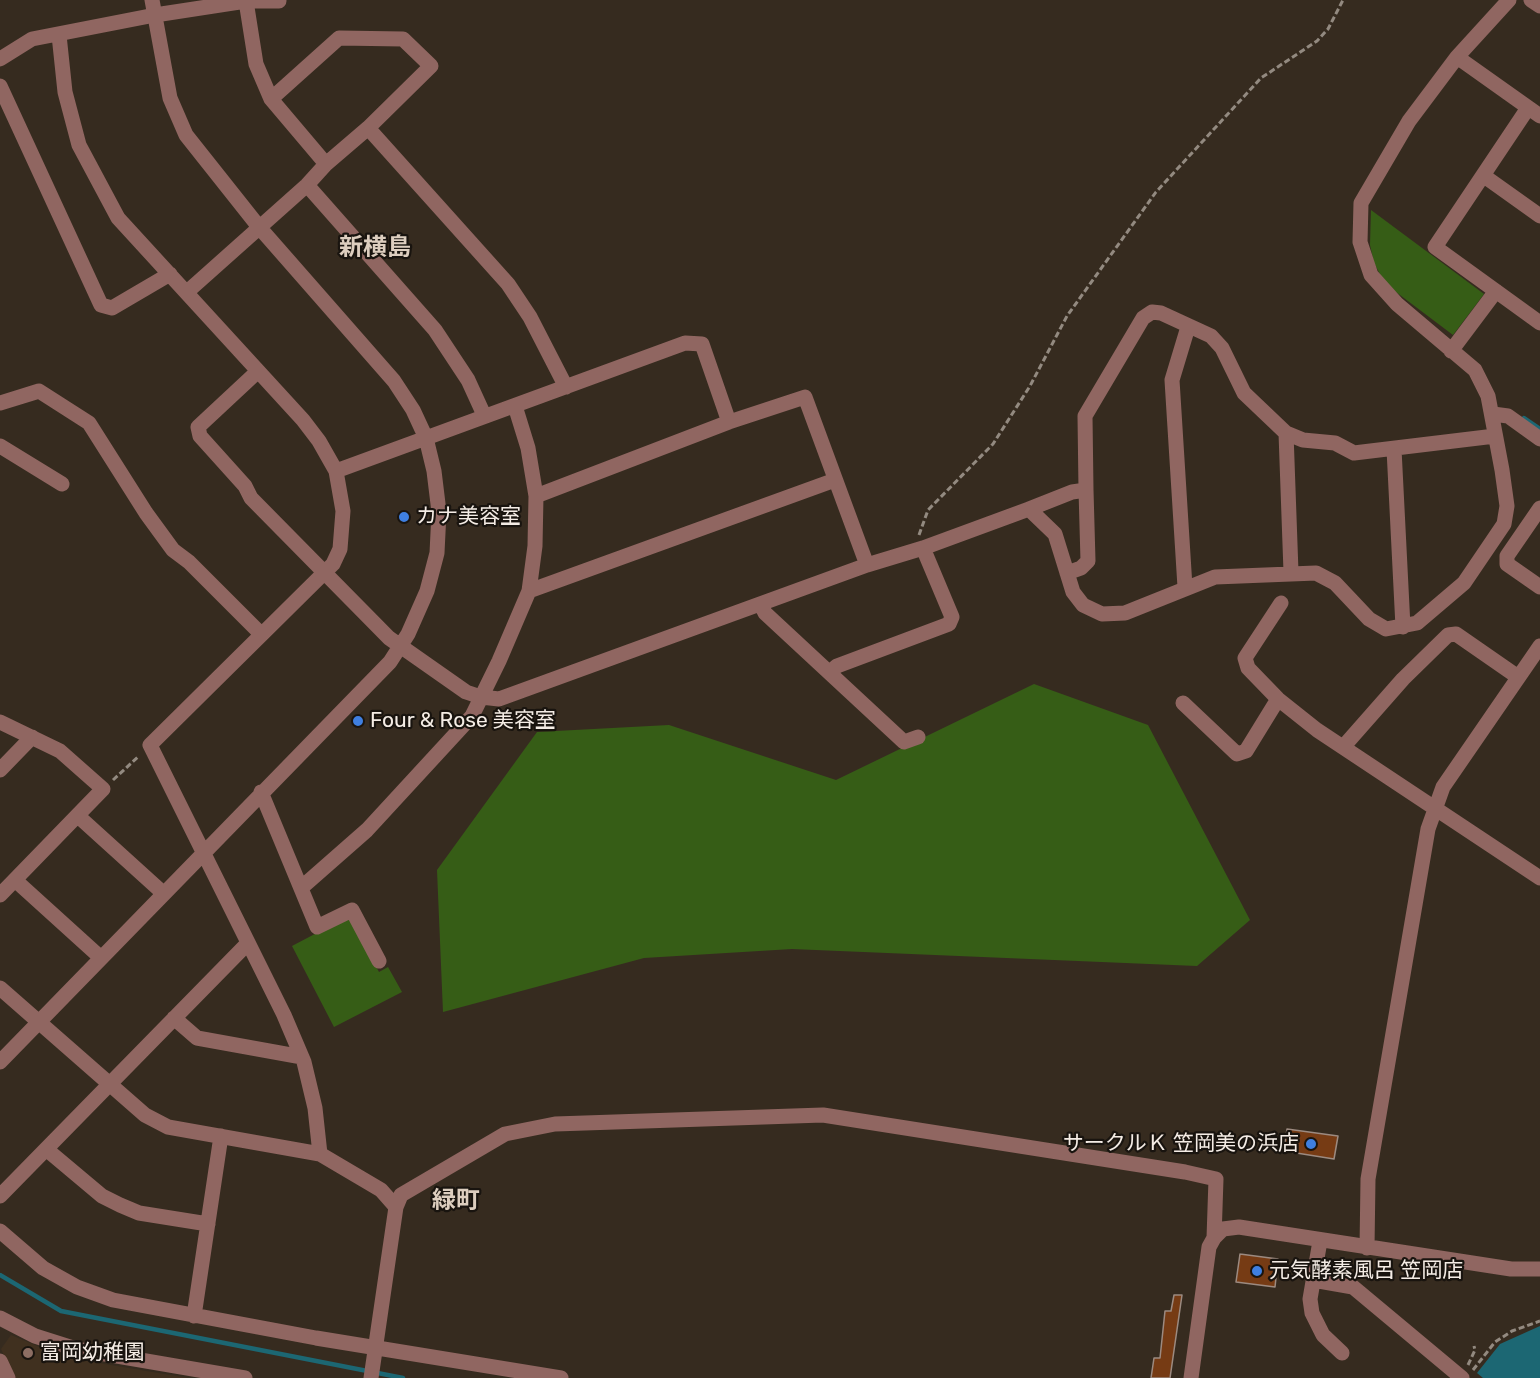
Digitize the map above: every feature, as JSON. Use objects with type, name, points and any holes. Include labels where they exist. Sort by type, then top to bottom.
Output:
[{"type":"street","points":[[1029,509],[1055,534],[1073,592],[1083,605],[1102,614],[1125,613],[1215,578],[1291,572],[1316,573],[1335,584],[1369,619],[1386,628],[1403,627],[1417,623],[1464,584],[1504,524],[1507,506],[1493,414],[1488,396],[1475,370],[1397,304],[1371,275],[1360,242],[1361,203],[1408,121],[1457,57],[1509,0]]},
{"type":"street","points":[[1531,0],[1540,6]]},
{"type":"street","points":[[246,1],[256,63],[271,99],[326,164]]},
{"type":"street","points":[[0,59],[32,39],[59,35],[153,7],[279,1]]},
{"type":"street","points":[[0,1062],[390,662],[401,648],[427,591],[437,553],[439,512],[434,471],[426,438],[394,381],[258,227],[186,135],[170,98],[153,7]]},
{"type":"street","points":[[59,35],[65,92],[79,145],[118,218],[303,420],[319,441],[336,471],[343,511],[340,549],[333,564],[150,745],[284,1015],[302,1057],[315,1108],[320,1154]]},
{"type":"street","points":[[187,292],[307,185],[326,164],[368,128],[431,66],[404,39],[339,38],[271,99]]},
{"type":"street","points":[[1457,57],[1534,112],[1484,176],[1435,247],[1540,323]]},
{"type":"street","points":[[0,86],[101,304],[112,308],[170,274]]},
{"type":"street","points":[[368,128],[508,284],[530,317],[566,387]]},
{"type":"street","points":[[1484,176],[1540,216]]},
{"type":"street","points":[[307,185],[435,330],[468,380],[484,415]]},
{"type":"street","points":[[1451,351],[1496,291]]},
{"type":"street","points":[[1067,573],[1081,568],[1088,561],[1085,416],[1143,318],[1152,312],[1161,313],[1210,336],[1222,348],[1244,393],[1286,433],[1303,440],[1335,443],[1354,453],[1496,436]]},
{"type":"street","points":[[1185,588],[1172,380],[1188,327]]},
{"type":"street","points":[[336,471],[686,343],[702,344],[729,422]]},
{"type":"street","points":[[257,372],[198,428],[200,436],[245,486],[251,498],[322,573],[401,648],[466,692],[481,697],[499,699],[867,565],[923,548],[1072,492],[1086,490]]},
{"type":"street","points":[[0,403],[39,391],[89,423],[146,513],[173,550],[189,562],[261,634]]},
{"type":"street","points":[[536,496],[729,422],[805,397],[867,565]]},
{"type":"street","points":[[301,888],[367,830],[472,716],[530,591],[535,546],[536,496],[528,448],[515,406]]},
{"type":"street","points":[[1493,414],[1508,417],[1540,439]]},
{"type":"street","points":[[1286,433],[1291,572]]},
{"type":"street","points":[[0,446],[62,484]]},
{"type":"street","points":[[1394,449],[1403,627]]},
{"type":"street","points":[[530,591],[835,480]]},
{"type":"street","points":[[1540,508],[1507,556],[1507,564],[1540,587]]},
{"type":"street","points":[[830,672],[837,666],[949,624],[952,617],[923,548]]},
{"type":"street","points":[[1281,603],[1245,658],[1248,668],[1278,699],[1317,730],[1435,806],[1540,878]]},
{"type":"street","points":[[761,604],[765,613],[904,742],[918,737]]},
{"type":"street","points":[[1344,746],[1403,679],[1448,635],[1456,634],[1518,677]]},
{"type":"street","points":[[1367,1248],[1368,1179],[1428,829],[1443,787],[1540,646]]},
{"type":"street","points":[[1183,703],[1237,754],[1246,751],[1278,699]]},
{"type":"street","points":[[0,722],[60,751],[103,789],[5,887],[100,957]]},
{"type":"street","points":[[0,770],[32,737]]},
{"type":"street","points":[[261,792],[317,927],[352,910],[379,962]]},
{"type":"street","points":[[78,816],[163,893]]},
{"type":"street","points":[[0,1196],[248,944]]},
{"type":"street","points":[[0,988],[145,1115],[168,1127],[320,1154],[381,1191],[396,1208]]},
{"type":"street","points":[[174,1018],[197,1038],[302,1057]]},
{"type":"street","points":[[371,1378],[396,1208],[401,1195],[504,1134],[555,1124],[823,1115],[1026,1145],[1216,1179],[1214,1238]]},
{"type":"street","points":[[194,1316],[221,1136]]},
{"type":"street","points":[[46,1149],[102,1196],[120,1205],[139,1213],[208,1224]]},
{"type":"street","points":[[1191,1378],[1209,1247],[1214,1238],[1224,1229],[1239,1227],[1511,1269],[1540,1269]]},
{"type":"street","points":[[0,1231],[43,1268],[78,1287],[112,1300],[374,1352],[561,1378]]},
{"type":"street","points":[[1320,1241],[1310,1299],[1312,1314],[1323,1335],[1342,1353]]},
{"type":"street","points":[[1313,1280],[1353,1287],[1465,1376]]},
{"type":"street","points":[[0,1318],[35,1336],[76,1349],[245,1378]]},
{"type":"street","points":[[0,1361],[8,1378]]},
{"type":"path","points":[[923,548],[919,536],[928,510],[993,444],[1030,386],[1067,316],[1156,192],[1261,78],[1317,41],[1328,30],[1343,0]]},
{"type":"path","points":[[103,789],[150,745]]},
{"type":"path","points":[[1465,1376],[1495,1342],[1512,1331],[1540,1321]]},
{"type":"path","points":[[1465,1376],[1473,1356],[1474,1346]]},
{"type":"shaded area","name":"富岡幼稚園","points":[[11,1335],[63,1357],[188,1378],[15,1378],[1,1349]]},
{"type":"green space","points":[[1371,210],[1484,294],[1453,335],[1392,289],[1381,276],[1374,263],[1370,245]]},
{"type":"green space","points":[[1034,684],[1148,725],[1250,920],[1197,966],[792,949],[644,958],[443,1012],[437,870],[537,732],[669,725],[836,780]]},
{"type":"green space","points":[[349,916],[379,972],[388,967],[402,992],[334,1027],[292,946]]},
{"type":"water","points":[[1540,1326],[1540,1378],[1483,1378],[1477,1373],[1500,1344]]},
{"type":"building","name":"サークルＫ 笠岡美の浜店","points":[[1287,1129],[1338,1136],[1334,1159],[1284,1151]]},
{"type":"building","name":"元気酵素風呂 笠岡店","points":[[1240,1254],[1278,1259],[1275,1287],[1236,1282]]},
{"type":"building","points":[[1174,1295],[1182,1295],[1170,1378],[1151,1378],[1154,1358],[1160,1358],[1165,1311],[1171,1311]]},
{"type":"waterway","points":[[1524,418],[1540,429]]},
{"type":"waterway","points":[[0,1275],[61,1311],[403,1378]]},
{"type":"place","name":"カナ美容室","points":[[404,517]]},
{"type":"place","name":"Four & Rose 美容室","points":[[358,721]]},
{"type":"place","name":"サークルＫ 笠岡美の浜店","points":[[1311,1144]]},
{"type":"place","name":"元気酵素風呂 笠岡店","points":[[1257,1271]]},
{"type":"place","name":"富岡幼稚園","points":[[28,1353]]},
{"type":"district","name":"新横島","points":[[375,248]]},
{"type":"district","name":"緑町","points":[[456,1201]]}]
